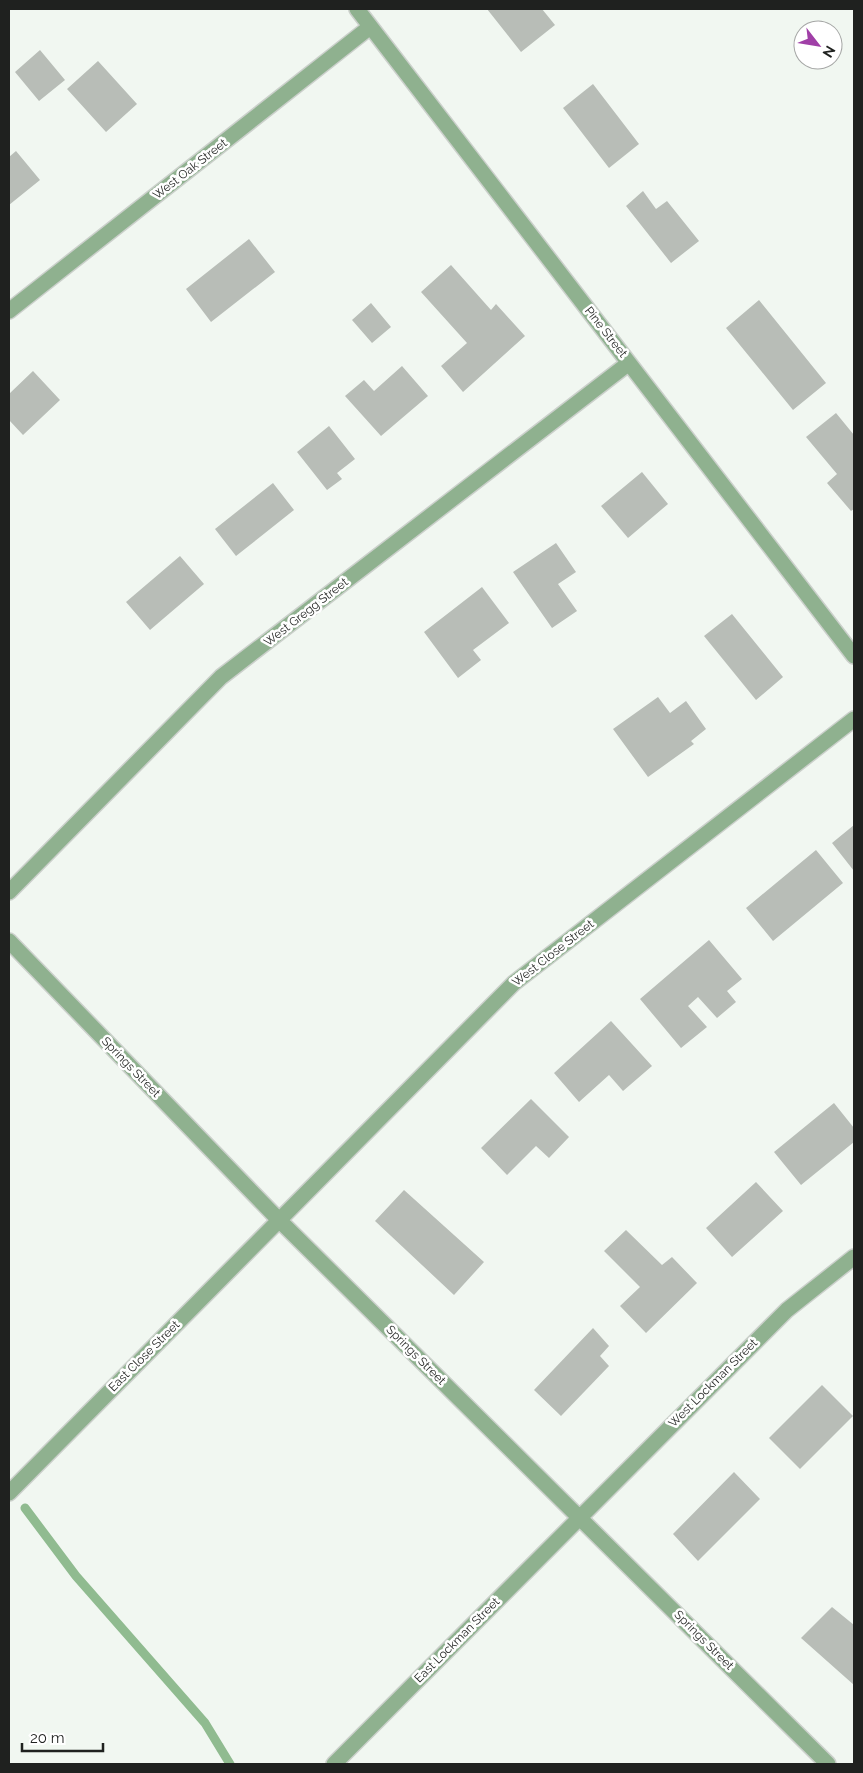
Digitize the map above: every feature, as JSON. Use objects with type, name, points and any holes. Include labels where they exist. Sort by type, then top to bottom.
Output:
[{"type":"street","name":"Pine Street","points":[[357,9],[854,656]]},
{"type":"street","name":"West Oak Street","points":[[9,311],[370,27]]},
{"type":"street","name":"West Gregg Street","points":[[9,892],[221,677],[629,363]]},
{"type":"street","name":"West Close Street","points":[[279,1220],[514,983],[854,719]]},
{"type":"street","name":"Springs Street","points":[[9,942],[279,1220],[828,1764]]},
{"type":"street","name":"East Close Street","points":[[9,1492],[279,1220]]},
{"type":"street","name":"West Lockman Street","points":[[579,1516],[787,1310],[854,1257]]},
{"type":"street","name":"East Lockman Street","points":[[334,1764],[579,1516]]},
{"type":"building","points":[[487,9],[542,9],[555,25],[521,52]]},
{"type":"building","points":[[40,50],[65,80],[39,101],[15,72]]},
{"type":"building","points":[[98,61],[137,104],[106,132],[67,89]]},
{"type":"building","points":[[593,84],[639,144],[609,168],[563,108]]},
{"type":"building","points":[[16,151],[40,180],[9,205],[9,157]]},
{"type":"building","points":[[643,191],[656,209],[667,201],[699,241],[671,263],[626,206]]},
{"type":"building","points":[[249,239],[275,272],[211,322],[186,289]]},
{"type":"building","points":[[451,265],[491,310],[496,304],[525,336],[463,392],[441,366],[467,343],[421,292]]},
{"type":"building","points":[[759,300],[826,383],[793,410],[726,328]]},
{"type":"building","points":[[371,303],[391,327],[372,343],[352,320]]},
{"type":"building","points":[[402,366],[428,396],[381,436],[345,396],[364,380],[374,391]]},
{"type":"building","points":[[33,371],[60,400],[23,435],[9,420],[9,394]]},
{"type":"building","points":[[836,413],[854,435],[854,509],[851,511],[827,483],[837,474],[806,437]]},
{"type":"building","points":[[329,426],[355,459],[337,473],[342,479],[327,490],[297,452]]},
{"type":"building","points":[[642,472],[668,504],[628,538],[601,506]]},
{"type":"building","points":[[273,483],[294,510],[236,556],[215,529]]},
{"type":"building","points":[[556,543],[576,572],[558,584],[577,611],[552,628],[513,572]]},
{"type":"building","points":[[180,556],[204,584],[150,630],[126,602]]},
{"type":"building","points":[[482,587],[509,623],[473,650],[481,660],[458,678],[424,632]]},
{"type":"building","points":[[732,614],[783,677],[756,700],[704,636]]},
{"type":"building","points":[[658,697],[670,713],[686,701],[706,729],[691,741],[694,744],[648,777],[613,729]]},
{"type":"building","points":[[854,825],[854,871],[832,843]]},
{"type":"building","points":[[816,850],[843,883],[773,941],[746,908]]},
{"type":"building","points":[[709,940],[742,979],[727,991],[736,1002],[717,1018],[698,997],[688,1006],[707,1027],[681,1048],[640,999]]},
{"type":"building","points":[[611,1021],[652,1066],[623,1091],[609,1075],[579,1102],[554,1073]]},
{"type":"building","points":[[531,1099],[569,1137],[549,1158],[536,1146],[507,1175],[481,1148]]},
{"type":"building","points":[[834,1103],[854,1128],[854,1142],[801,1185],[774,1152]]},
{"type":"building","points":[[756,1182],[783,1211],[732,1257],[706,1228]]},
{"type":"building","points":[[404,1190],[484,1262],[454,1295],[375,1221]]},
{"type":"building","points":[[626,1230],[662,1265],[672,1257],[697,1283],[646,1333],[620,1306],[640,1287],[604,1251]]},
{"type":"building","points":[[593,1328],[609,1346],[600,1356],[609,1366],[561,1416],[534,1390]]},
{"type":"building","points":[[822,1385],[853,1416],[800,1469],[769,1438]]},
{"type":"building","points":[[734,1472],[760,1499],[698,1561],[673,1534]]},
{"type":"building","points":[[832,1607],[854,1625],[854,1685],[801,1638]]},
{"type":"waterway","points":[[25,1508],[76,1576],[205,1723],[230,1764]]}]
